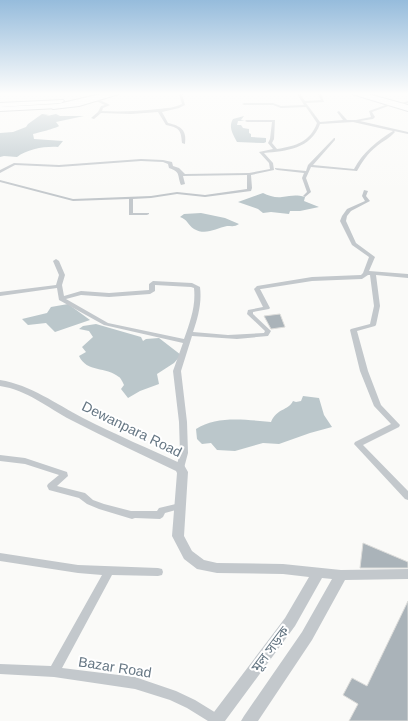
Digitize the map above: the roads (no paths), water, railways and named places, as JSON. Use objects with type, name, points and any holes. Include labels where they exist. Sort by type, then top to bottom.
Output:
[{"type":"street","points":[[179,128],[183,132],[184,143]]},
{"type":"street","points":[[273,128],[270,143],[276,151]]},
{"type":"street","points":[[180,173],[184,175],[248,174],[272,170],[271,163],[261,152],[291,148],[308,140],[316,128]]},
{"type":"street","points":[[375,128],[408,134]]},
{"type":"street","points":[[381,128],[408,134]]},
{"type":"street","points":[[310,166],[355,170],[362,158],[374,146],[387,138],[393,132]]},
{"type":"street","points":[[305,196],[309,192],[304,178],[310,166],[334,139]]},
{"type":"street","points":[[0,172],[14,164],[59,166],[141,160],[170,163],[171,167],[177,169],[180,173],[183,184]]},
{"type":"street","points":[[277,169],[307,172]]},
{"type":"street","points":[[0,181],[65,200],[82,201],[151,197],[177,193],[205,196],[246,191],[250,188],[248,174]]},
{"type":"street","points":[[366,191],[364,196],[368,201],[350,207],[346,212],[343,222],[354,244],[372,258],[369,273],[377,306],[373,325],[353,330],[364,371],[378,406],[396,425],[358,444],[408,497]]},
{"type":"street","points":[[131,197],[131,214],[146,214]]},
{"type":"street","points":[[56,261],[62,275],[59,286],[61,299]]},
{"type":"street","points":[[189,334],[210,337],[266,335],[268,331],[250,314],[250,311],[266,308],[257,289],[259,287],[312,279],[357,278],[369,273],[408,276]]},
{"type":"street","points":[[61,299],[81,293],[109,295],[150,292],[152,291],[153,283],[192,285],[197,287],[198,298],[187,342],[177,371],[180,388],[184,438],[184,453],[180,468]]},
{"type":"street","points":[[0,294],[59,286]]},
{"type":"street","points":[[61,299],[106,324],[187,342]]},
{"type":"street","name":"Dewanpara Road","points":[[0,383],[12,384],[21,387],[68,415],[180,468],[183,472],[178,536],[188,555],[201,565],[217,568],[283,569],[341,575],[408,574]]},
{"type":"street","points":[[0,458],[21,459],[64,474],[64,476],[52,486],[52,488],[82,495],[90,502],[115,512],[132,515],[160,515],[162,510],[180,506]]},
{"type":"street","points":[[0,558],[78,569],[158,572]]},
{"type":"street","points":[[54,672],[109,571]]},
{"type":"street","name":"মূল সড়ক","points":[[216,721],[290,622],[318,573]]},
{"type":"street","name":"মূল সড়ক","points":[[249,721],[307,636],[341,575]]},
{"type":"street","name":"Bazar Road","points":[[0,670],[54,672],[118,680],[156,689],[192,704],[216,721]]}]
